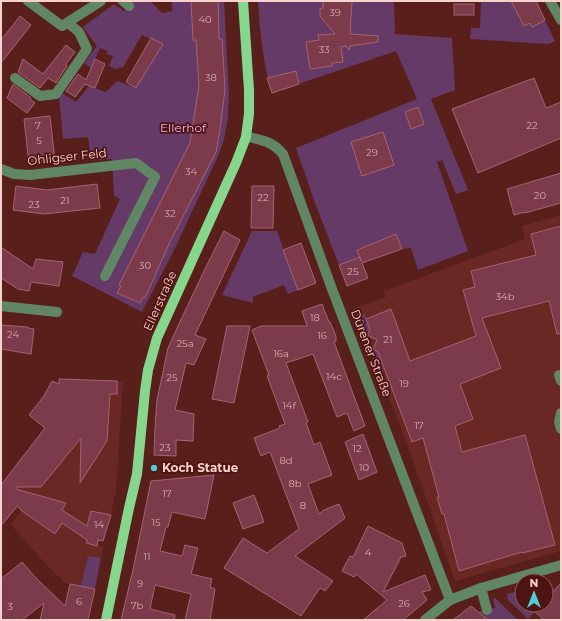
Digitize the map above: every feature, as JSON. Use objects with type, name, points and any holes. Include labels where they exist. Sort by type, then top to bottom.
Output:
[{"type":"main road","name":"Ellerstraße","points":[[106,620],[137,474],[145,391],[150,363],[157,338],[233,170],[246,137],[249,114],[249,90],[242,1]]},
{"type":"street","points":[[28,1],[62,26],[101,1]]},
{"type":"street","points":[[550,1],[561,20]]},
{"type":"street","points":[[15,78],[40,96],[56,94],[88,49],[79,32],[68,23]]},
{"type":"street","name":"Dürener Straße","points":[[246,137],[267,141],[273,144],[283,154],[332,289],[450,600]]},
{"type":"street","name":"Ohligser Feld","points":[[1,170],[14,174],[30,175],[136,163],[155,178],[105,276]]},
{"type":"street","points":[[1,306],[57,312]]},
{"type":"street","points":[[561,412],[559,422],[561,429]]},
{"type":"street","points":[[425,620],[450,600],[481,588],[561,565]]},
{"type":"street","points":[[481,588],[487,610]]},
{"type":"shaded area","points":[[561,215],[561,551],[455,581],[407,444],[354,308],[386,297],[384,291],[525,239],[522,226]]},
{"type":"shaded area","points":[[59,379],[123,381],[116,490],[111,515],[91,510],[89,520],[86,543],[103,547],[95,589],[63,583],[63,581],[11,525],[21,511],[18,507],[1,526],[1,485],[45,428],[29,415],[44,396],[52,381],[59,384]]},
{"type":"green space","name":"Ellerhof","points":[[133,1],[150,1],[162,13],[172,11],[172,1],[224,1],[229,94],[228,117],[224,140],[218,156],[176,246],[142,312],[72,276],[83,252],[95,254],[120,199],[114,196],[112,159],[91,160],[88,137],[63,139],[59,96],[62,93],[76,102],[89,86],[106,92],[117,81],[136,88],[162,44],[142,35],[123,67],[116,69],[109,66],[113,56],[106,54],[108,51],[100,48],[91,68],[84,63],[97,46],[83,27],[114,4],[124,11]]},
{"type":"green space","points":[[258,1],[394,1],[395,34],[452,38],[455,90],[431,99],[468,190],[456,194],[442,160],[437,162],[468,251],[418,270],[411,248],[402,249],[396,235],[357,249],[360,257],[339,265],[296,148],[417,99],[396,51],[272,93],[262,48]]},
{"type":"green space","points":[[481,1],[536,1],[555,41],[549,44],[470,39],[471,28],[480,28]]},
{"type":"green space","points":[[252,231],[277,231],[298,290],[288,294],[284,285],[253,297],[253,303],[222,295]]},
{"type":"green space","points":[[364,313],[370,330],[368,333],[370,336],[366,338],[359,319],[360,315]]},
{"type":"green space","points":[[374,347],[378,352],[385,370],[379,372],[370,349]]},
{"type":"green space","points":[[88,556],[101,558],[95,589],[81,586]]},
{"type":"green space","points":[[514,592],[514,606],[508,600],[507,594]]},
{"type":"green space","points":[[495,598],[518,620],[487,620],[478,612],[495,608],[493,599]]},
{"type":"green space","points":[[522,613],[534,613],[528,619]]},
{"type":"building","points":[[191,1],[218,1],[219,39],[222,39],[225,89],[220,130],[216,152],[169,244],[145,298],[143,297],[140,303],[117,293],[121,286],[119,285],[190,143],[199,86],[196,40],[193,40]]},
{"type":"building","points":[[323,1],[352,1],[350,34],[378,36],[378,42],[350,46],[349,50],[346,46],[341,47],[343,62],[332,63],[332,66],[310,69],[306,42],[319,40],[318,35],[335,34],[320,16],[320,9],[323,8]]},
{"type":"building","points":[[511,1],[536,1],[545,20],[532,27],[530,23],[524,26]]},
{"type":"building","points":[[454,4],[474,4],[474,15],[454,15]]},
{"type":"building","points":[[20,16],[31,25],[1,63],[1,40]]},
{"type":"building","points":[[151,38],[163,44],[136,88],[126,82]]},
{"type":"building","points":[[66,45],[75,52],[66,64],[67,66],[56,83],[48,78],[40,88],[18,72],[23,59],[43,74]]},
{"type":"building","points":[[95,59],[105,64],[95,88],[85,84],[75,97],[66,91],[78,74],[86,80]]},
{"type":"building","points":[[296,71],[299,84],[272,93],[267,78]]},
{"type":"building","points":[[534,78],[546,108],[561,102],[561,138],[478,173],[452,109]]},
{"type":"building","points":[[13,84],[35,103],[27,113],[7,98]]},
{"type":"building","points":[[418,107],[424,124],[411,129],[405,112]]},
{"type":"building","points":[[50,116],[55,161],[29,164],[24,119]]},
{"type":"building","points":[[383,132],[394,165],[362,176],[351,142]]},
{"type":"building","points":[[561,173],[561,203],[514,215],[507,189]]},
{"type":"building","points":[[97,184],[100,208],[44,214],[13,210],[16,186],[47,190]]},
{"type":"building","points":[[252,186],[274,186],[273,228],[251,228]]},
{"type":"building","points":[[561,226],[561,333],[557,334],[549,301],[482,318],[501,368],[460,384],[473,419],[455,426],[462,452],[525,435],[555,545],[522,552],[459,571],[444,514],[442,514],[437,497],[439,497],[423,438],[412,442],[378,352],[373,349],[377,340],[367,335],[370,330],[366,319],[391,309],[410,361],[476,336],[463,290],[475,287],[471,271],[536,255],[531,234]]},
{"type":"building","points":[[224,231],[240,240],[195,335],[206,339],[194,365],[186,363],[175,410],[194,414],[193,441],[176,440],[176,456],[154,455],[157,400],[168,348]]},
{"type":"building","points":[[396,234],[402,249],[362,263],[368,278],[347,286],[339,265],[360,257],[357,250]]},
{"type":"building","points":[[301,243],[316,283],[298,290],[283,250]]},
{"type":"building","points":[[1,247],[33,269],[36,259],[63,262],[59,286],[31,282],[29,291],[18,289],[1,278]]},
{"type":"building","points":[[322,304],[336,336],[336,341],[334,342],[365,426],[354,431],[347,413],[337,417],[313,354],[286,363],[308,422],[306,423],[314,445],[320,442],[332,475],[308,484],[319,514],[324,510],[339,504],[345,518],[295,556],[333,581],[325,591],[320,588],[301,616],[224,568],[243,538],[267,553],[299,529],[270,452],[261,456],[254,438],[280,428],[279,426],[285,424],[252,330],[261,326],[307,326],[302,311]]},
{"type":"building","points":[[1,325],[28,327],[34,329],[31,354],[1,349]]},
{"type":"building","points":[[227,326],[250,326],[234,403],[212,399]]},
{"type":"building","points":[[59,379],[117,381],[117,394],[110,394],[107,441],[80,483],[81,438],[41,487],[16,487],[16,489],[66,503],[62,510],[87,526],[91,511],[111,515],[103,541],[98,540],[97,546],[86,543],[87,540],[62,523],[55,534],[17,506],[1,526],[1,485],[45,428],[29,415],[44,396],[52,381],[59,384]]},
{"type":"building","points":[[363,434],[377,472],[359,480],[345,442]]},
{"type":"building","points":[[214,475],[205,519],[172,512],[168,527],[166,527],[160,551],[182,556],[185,545],[198,548],[191,574],[212,579],[210,587],[215,589],[210,620],[185,620],[191,594],[155,585],[150,609],[175,615],[174,620],[121,620],[151,481]]},
{"type":"building","points":[[254,495],[264,522],[243,529],[233,503]]},
{"type":"building","points":[[368,526],[402,543],[406,556],[401,557],[383,592],[425,575],[431,590],[422,592],[427,600],[403,620],[363,620],[387,600],[356,574],[354,577],[342,571],[350,556],[353,557]]},
{"type":"building","points":[[22,562],[65,606],[70,584],[95,589],[88,620],[40,620],[44,603],[22,620],[1,620],[1,579]]},
{"type":"building","points":[[561,583],[561,620],[544,620],[536,613],[554,613],[554,590]]},
{"type":"building","points":[[471,606],[488,620],[453,620]]},
{"type":"place","name":"Koch Statue","points":[[154,468]]}]
